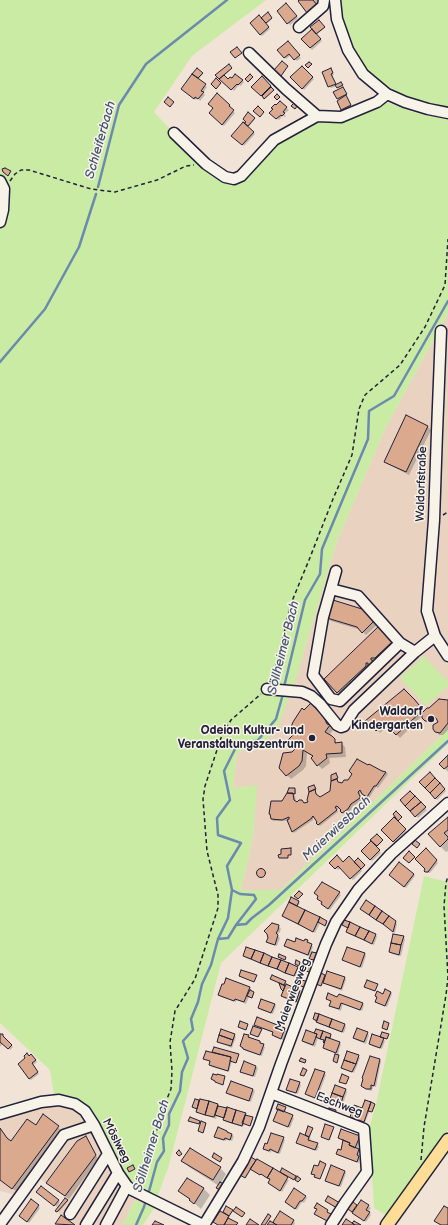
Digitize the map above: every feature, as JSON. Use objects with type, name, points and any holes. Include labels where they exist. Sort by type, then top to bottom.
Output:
[{"type":"main road","points":[[387,1225],[448,1140]]},
{"type":"street","points":[[299,27],[323,6],[324,0]]},
{"type":"street","points":[[336,0],[337,19],[348,50],[363,74],[387,94],[405,102],[428,109],[448,112]]},
{"type":"street","points":[[249,53],[316,116]]},
{"type":"street","points":[[174,133],[206,164],[225,177],[234,179],[241,176],[274,140],[316,116],[341,117],[377,102],[387,94]]},
{"type":"street","points":[[0,181],[4,189],[3,210],[0,222]]},
{"type":"street","name":"Waldorfstraße","points":[[441,331],[436,432],[434,520],[427,611],[435,636],[448,656]]},
{"type":"street","points":[[336,571],[323,618],[313,675],[331,699],[340,701],[400,644]]},
{"type":"street","points":[[331,589],[358,596],[400,644],[415,652]]},
{"type":"street","points":[[270,689],[302,692],[311,696],[320,704],[337,726],[341,727],[344,726],[354,710],[415,652],[435,636]]},
{"type":"street","name":"Maierwiesweg","points":[[204,1225],[248,1151],[259,1127],[270,1093],[326,944],[336,922],[358,890],[391,854],[448,803]]},
{"type":"street","name":"Eschweg","points":[[270,1093],[364,1129],[367,1172],[331,1225]]},
{"type":"street","name":"Möslweg","points":[[0,1114],[41,1102],[59,1100],[75,1104],[85,1111],[118,1173],[132,1190],[204,1225]]},
{"type":"street","points":[[0,1224],[64,1135],[94,1126]]},
{"type":"street","points":[[70,1214],[108,1154]]},
{"type":"street","points":[[86,1225],[118,1173]]},
{"type":"street","points":[[106,1225],[132,1190]]},
{"type":"street","points":[[82,1195],[99,1204]]},
{"type":"path","points":[[15,174],[21,170],[29,170],[91,189],[115,192],[157,180],[186,166],[206,164]]},
{"type":"path","points":[[132,1190],[142,1176],[153,1148],[160,1116],[171,1089],[172,1071],[170,1042],[175,1011],[195,979],[218,908],[218,895],[207,851],[203,799],[204,786],[222,735],[231,720],[270,689],[278,661],[290,606],[352,456],[359,409],[365,395],[400,366],[425,327],[445,285],[448,239]]},
{"type":"path","points":[[421,1161],[424,1127],[448,977],[444,906],[448,876]]},
{"type":"shaded area","points":[[448,313],[448,646],[435,649],[448,665],[448,729],[280,890],[241,890],[253,838],[256,786],[233,788],[237,752],[263,742],[297,675],[337,541],[386,427]]},
{"type":"shaded area","points":[[54,1095],[73,1099],[157,1198],[154,1208],[135,1200],[123,1225],[76,1225],[57,1212],[68,1200],[65,1196],[39,1178],[24,1197],[0,1191],[0,1112]]},
{"type":"green space","points":[[0,0],[266,0],[192,56],[154,112],[169,128],[174,137],[235,181],[268,149],[318,118],[341,119],[386,102],[413,112],[448,120],[448,313],[386,427],[337,541],[297,675],[276,732],[263,742],[237,753],[233,788],[257,785],[253,838],[241,890],[280,890],[448,729],[448,744],[221,963],[169,1165],[157,1198],[138,1188],[121,1170],[73,1099],[54,1095],[50,1070],[0,1023]]},
{"type":"green space","points":[[340,0],[448,0],[448,108],[404,96],[367,71],[349,41],[343,23]]},
{"type":"green space","points":[[424,656],[448,682],[448,686],[426,706],[400,678]]},
{"type":"green space","points":[[424,876],[448,882],[448,1130],[387,1216],[374,1208],[369,1129],[376,1104]]},
{"type":"green space","points":[[135,1200],[154,1208],[143,1225],[123,1225]]},
{"type":"building","points":[[313,0],[317,5],[307,13],[298,1]]},
{"type":"building","points":[[286,3],[297,16],[287,24],[277,11]]},
{"type":"building","points":[[268,12],[272,18],[266,23],[261,18]]},
{"type":"building","points":[[259,15],[269,27],[260,35],[250,23]]},
{"type":"building","points":[[319,20],[325,27],[316,34],[310,27]]},
{"type":"building","points":[[312,29],[321,39],[310,48],[301,39]]},
{"type":"building","points":[[288,41],[300,55],[294,60],[289,54],[284,58],[277,50]]},
{"type":"building","points":[[237,47],[242,53],[235,58],[230,52]]},
{"type":"building","points":[[282,61],[288,66],[281,76],[274,70]]},
{"type":"building","points":[[309,62],[312,64],[308,68],[305,65]]},
{"type":"building","points":[[229,64],[232,68],[219,79],[215,75]]},
{"type":"building","points":[[302,66],[313,77],[302,89],[290,77]]},
{"type":"building","points":[[197,68],[203,73],[198,78],[192,74]]},
{"type":"building","points":[[331,68],[333,73],[331,74],[336,84],[328,87],[322,72]]},
{"type":"building","points":[[192,74],[206,84],[201,91],[204,92],[198,99],[195,97],[194,99],[181,89]]},
{"type":"building","points":[[235,74],[243,80],[231,90],[219,79],[224,75],[228,79],[230,77],[232,78]]},
{"type":"building","points":[[250,74],[253,77],[248,82],[245,79]]},
{"type":"building","points":[[262,76],[271,86],[261,96],[251,87]]},
{"type":"building","points":[[216,78],[221,83],[216,89],[211,84]]},
{"type":"building","points":[[341,82],[343,85],[337,88],[335,85]]},
{"type":"building","points":[[271,87],[274,90],[264,99],[262,96]]},
{"type":"building","points":[[343,87],[347,94],[337,99],[333,92]]},
{"type":"building","points":[[217,93],[234,110],[222,125],[209,113],[213,108],[208,104]]},
{"type":"building","points":[[277,94],[280,97],[277,100],[274,97]]},
{"type":"building","points":[[346,95],[351,105],[341,110],[337,101]]},
{"type":"building","points":[[168,97],[174,102],[170,107],[164,102]]},
{"type":"building","points":[[280,101],[287,107],[283,112],[285,113],[276,119],[269,113],[273,109],[271,108]]},
{"type":"building","points":[[295,102],[298,105],[295,109],[291,106]]},
{"type":"building","points":[[258,106],[264,112],[260,117],[253,111]]},
{"type":"building","points":[[248,112],[255,118],[248,126],[244,123],[246,122],[243,119]]},
{"type":"building","points":[[243,122],[254,132],[242,145],[231,136]]},
{"type":"building","points":[[5,168],[11,171],[8,176],[3,172],[2,169]]},
{"type":"building","points":[[406,415],[428,426],[406,472],[384,462]]},
{"type":"building","points":[[333,600],[362,609],[374,621],[362,633],[357,627],[327,618]]},
{"type":"building","points":[[379,626],[393,641],[375,658],[371,658],[371,660],[375,661],[368,667],[368,663],[366,663],[366,666],[337,693],[324,679]]},
{"type":"building","points":[[404,689],[423,710],[396,735],[384,723],[376,731],[365,721]]},
{"type":"building","points":[[439,699],[448,700],[448,723],[440,733],[435,732],[433,729],[433,725],[438,722],[436,718],[432,716],[429,721],[425,721],[422,718],[422,713]]},
{"type":"building","name":"Odeion Kultur- und Veranstaltungszentrum","points":[[311,703],[321,714],[322,713],[327,724],[330,725],[325,732],[335,739],[335,743],[342,742],[342,753],[326,754],[327,758],[317,766],[311,758],[313,756],[303,750],[302,761],[299,766],[286,776],[279,768],[283,753],[292,752],[295,749],[286,742],[294,734],[290,730],[302,708],[304,710]]},
{"type":"building","points":[[448,755],[448,766],[444,769],[439,764]]},
{"type":"building","points":[[357,759],[386,772],[367,797],[362,794],[360,790],[358,792],[360,798],[342,813],[337,806],[335,807],[337,810],[318,825],[313,816],[292,832],[287,820],[289,817],[282,820],[271,819],[269,814],[271,801],[282,801],[287,793],[293,793],[294,800],[297,802],[302,800],[304,803],[308,802],[309,792],[315,789],[316,794],[320,797],[330,791],[331,781],[337,779],[338,782],[342,783],[344,780],[348,780],[352,774],[349,771]]},
{"type":"building","points":[[430,772],[435,778],[425,788],[419,782]]},
{"type":"building","points":[[336,773],[338,778],[331,781],[331,775]]},
{"type":"building","points":[[435,778],[440,783],[430,793],[425,788]]},
{"type":"building","points":[[440,783],[445,789],[435,799],[430,793]]},
{"type":"building","points":[[314,785],[316,789],[309,792],[308,787]]},
{"type":"building","points":[[289,788],[295,788],[295,794],[287,793]]},
{"type":"building","points":[[410,791],[415,796],[405,806],[400,800]]},
{"type":"building","points":[[415,796],[421,802],[410,811],[405,806]]},
{"type":"building","points":[[421,802],[426,807],[415,817],[410,811]]},
{"type":"building","points":[[396,811],[402,817],[398,821],[393,814]]},
{"type":"building","points":[[394,817],[406,829],[393,842],[381,830]]},
{"type":"building","points":[[448,817],[448,830],[444,833],[448,839],[440,847],[428,834]]},
{"type":"building","points":[[377,834],[383,840],[377,846],[370,840]]},
{"type":"building","points":[[415,840],[420,844],[417,848],[412,844]]},
{"type":"building","points":[[371,841],[380,850],[370,860],[361,851]]},
{"type":"building","points":[[291,848],[291,855],[288,855],[288,858],[279,858],[278,855],[281,854],[281,849]]},
{"type":"building","points":[[426,848],[437,860],[428,872],[424,871],[425,869],[415,859]]},
{"type":"building","points":[[409,851],[415,857],[409,863],[403,858]]},
{"type":"building","points":[[337,855],[343,862],[349,856],[361,869],[350,879],[338,866],[335,869],[329,863]]},
{"type":"building","points":[[358,858],[365,865],[361,869],[354,862]]},
{"type":"building","points":[[399,862],[414,874],[404,887],[389,875]]},
{"type":"building","points":[[261,868],[266,873],[261,878],[256,873]]},
{"type":"building","points":[[322,882],[340,892],[328,909],[321,904],[322,902],[317,899],[318,896],[314,893]]},
{"type":"building","points":[[299,891],[303,894],[298,899],[294,896]]},
{"type":"building","points":[[291,897],[299,901],[297,906],[289,902]]},
{"type":"building","points":[[366,900],[375,906],[369,915],[360,909]]},
{"type":"building","points":[[289,902],[305,910],[298,924],[282,916]]},
{"type":"building","points":[[375,906],[382,911],[376,920],[369,915]]},
{"type":"building","points":[[305,910],[320,917],[313,932],[298,924]]},
{"type":"building","points":[[382,911],[389,916],[383,924],[376,920]]},
{"type":"building","points":[[389,916],[396,921],[393,932],[383,924]]},
{"type":"building","points":[[320,917],[327,921],[325,926],[318,922]]},
{"type":"building","points":[[344,920],[350,922],[348,928],[342,925]]},
{"type":"building","points":[[350,922],[360,927],[355,936],[346,932]]},
{"type":"building","points":[[272,923],[279,925],[276,933],[278,935],[275,945],[266,942],[268,938],[264,931]]},
{"type":"building","points":[[360,927],[369,931],[364,940],[355,936]]},
{"type":"building","points":[[369,931],[376,934],[372,944],[364,940]]},
{"type":"building","points":[[393,934],[404,936],[401,945],[391,943]]},
{"type":"building","points":[[296,938],[304,941],[305,939],[308,940],[307,942],[312,944],[308,955],[284,946],[287,939],[295,942]]},
{"type":"building","points":[[391,943],[401,945],[399,955],[389,952]]},
{"type":"building","points":[[246,947],[255,950],[251,959],[243,956]]},
{"type":"building","points":[[347,947],[365,953],[360,967],[342,960]]},
{"type":"building","points":[[255,950],[264,953],[260,963],[251,959]]},
{"type":"building","points":[[312,952],[317,953],[314,960],[309,959]]},
{"type":"building","points":[[264,953],[272,957],[268,966],[260,963]]},
{"type":"building","points":[[279,954],[286,957],[285,960],[278,957]]},
{"type":"building","points":[[272,957],[281,960],[277,969],[268,966]]},
{"type":"building","points":[[281,960],[289,963],[285,973],[277,969]]},
{"type":"building","points":[[296,960],[300,962],[299,966],[295,964]]},
{"type":"building","points":[[289,963],[298,967],[294,976],[285,973]]},
{"type":"building","points":[[302,963],[314,967],[312,973],[300,969]]},
{"type":"building","points":[[241,970],[257,975],[254,982],[239,976]]},
{"type":"building","points":[[327,971],[345,977],[341,989],[323,983]]},
{"type":"building","points":[[321,973],[325,975],[321,986],[316,984]]},
{"type":"building","points":[[272,975],[286,981],[284,985],[270,979]]},
{"type":"building","points":[[226,978],[250,987],[244,1002],[235,999],[234,1001],[218,995]]},
{"type":"building","points":[[296,978],[308,982],[306,988],[294,983]]},
{"type":"building","points":[[367,980],[378,984],[375,991],[364,987]]},
{"type":"building","points":[[279,983],[285,986],[283,991],[281,989]]},
{"type":"building","points":[[286,984],[300,990],[296,1002],[281,996]]},
{"type":"building","points":[[385,989],[391,992],[385,1006],[375,1002],[377,997],[375,996],[377,991],[383,994]]},
{"type":"building","points":[[250,990],[254,992],[252,998],[247,996]]},
{"type":"building","points":[[328,993],[337,997],[339,994],[363,1003],[360,1010],[341,1003],[339,1009],[329,1006],[331,1001],[326,999]]},
{"type":"building","points":[[261,999],[275,1004],[271,1013],[258,1008]]},
{"type":"building","points":[[315,1013],[319,1014],[317,1021],[313,1019]]},
{"type":"building","points":[[319,1014],[332,1019],[329,1027],[316,1022]]},
{"type":"building","points":[[257,1017],[285,1028],[281,1039],[272,1035],[273,1032],[254,1025]]},
{"type":"building","points":[[332,1019],[345,1024],[342,1032],[329,1027]]},
{"type":"building","points":[[240,1021],[248,1024],[246,1030],[238,1027]]},
{"type":"building","points":[[384,1021],[389,1023],[387,1030],[382,1028]]},
{"type":"building","points":[[253,1026],[262,1029],[258,1037],[250,1034]]},
{"type":"building","points":[[357,1028],[368,1032],[364,1042],[353,1038]]},
{"type":"building","points":[[221,1029],[235,1034],[233,1040],[219,1035]]},
{"type":"building","points":[[316,1029],[323,1031],[320,1039],[316,1037],[317,1034],[314,1033]]},
{"type":"building","points":[[306,1030],[317,1034],[313,1045],[302,1041]]},
{"type":"building","points":[[323,1031],[331,1034],[330,1038],[326,1037],[324,1043],[324,1040],[320,1039]]},
{"type":"building","points":[[382,1032],[389,1034],[387,1039],[380,1037]]},
{"type":"building","points":[[0,1034],[3,1034],[3,1036],[12,1045],[8,1049],[0,1042]]},
{"type":"building","points":[[244,1034],[249,1035],[248,1037],[264,1044],[260,1055],[243,1049],[240,1046]]},
{"type":"building","points":[[372,1034],[384,1038],[380,1048],[369,1044]]},
{"type":"building","points":[[219,1035],[233,1040],[231,1046],[217,1042]]},
{"type":"building","points":[[326,1037],[340,1042],[336,1053],[323,1048]]},
{"type":"building","points":[[214,1047],[239,1054],[236,1063],[230,1061],[231,1057],[212,1052]]},
{"type":"building","points":[[206,1051],[231,1057],[228,1071],[209,1065],[210,1061],[203,1059]]},
{"type":"building","points":[[347,1051],[359,1055],[356,1064],[344,1060]]},
{"type":"building","points":[[27,1053],[29,1056],[31,1054],[36,1060],[32,1063],[38,1072],[29,1079],[18,1064],[25,1058],[24,1056]]},
{"type":"building","points":[[335,1054],[339,1055],[337,1063],[333,1061]]},
{"type":"building","points":[[370,1056],[380,1059],[374,1086],[371,1085],[371,1089],[366,1089],[361,1086],[362,1078]]},
{"type":"building","points":[[301,1058],[306,1060],[305,1063],[299,1061]]},
{"type":"building","points":[[344,1060],[356,1064],[352,1072],[341,1068]]},
{"type":"building","points":[[244,1061],[256,1066],[253,1076],[240,1072]]},
{"type":"building","points":[[303,1068],[307,1070],[304,1076],[300,1075]]},
{"type":"building","points":[[315,1069],[325,1072],[315,1098],[305,1094]]},
{"type":"building","points":[[213,1074],[225,1076],[223,1085],[211,1079]]},
{"type":"building","points":[[342,1074],[349,1077],[346,1084],[339,1082]]},
{"type":"building","points":[[290,1079],[300,1082],[296,1093],[286,1090]]},
{"type":"building","points":[[231,1081],[253,1089],[249,1101],[226,1093]]},
{"type":"building","points":[[335,1085],[346,1089],[343,1097],[332,1093]]},
{"type":"building","points":[[332,1093],[343,1097],[340,1106],[329,1102]]},
{"type":"building","points":[[195,1099],[199,1100],[197,1109],[192,1107]]},
{"type":"building","points":[[200,1099],[209,1101],[205,1115],[196,1112]]},
{"type":"building","points":[[365,1100],[371,1102],[364,1122],[350,1117],[354,1105],[362,1108]]},
{"type":"building","points":[[209,1101],[218,1104],[214,1117],[205,1115]]},
{"type":"building","points":[[371,1102],[375,1104],[372,1112],[368,1111]]},
{"type":"building","points":[[278,1104],[286,1107],[284,1112],[276,1109]]},
{"type":"building","points":[[218,1106],[227,1108],[224,1118],[215,1115]]},
{"type":"building","points":[[227,1107],[236,1110],[232,1123],[223,1120]]},
{"type":"building","points":[[329,1108],[336,1110],[335,1114],[328,1112]]},
{"type":"building","points":[[278,1109],[293,1115],[288,1127],[273,1121]]},
{"type":"building","points":[[236,1110],[246,1113],[242,1126],[232,1123]]},
{"type":"building","points":[[43,1114],[59,1126],[12,1189],[0,1180],[0,1128],[11,1141],[27,1119],[36,1125]]},
{"type":"building","points":[[245,1115],[253,1117],[250,1126],[242,1123]]},
{"type":"building","points":[[190,1117],[200,1121],[199,1124],[188,1121]]},
{"type":"building","points":[[201,1121],[206,1123],[203,1133],[198,1131]]},
{"type":"building","points":[[325,1124],[334,1127],[329,1140],[321,1137]]},
{"type":"building","points":[[308,1126],[313,1128],[309,1137],[305,1135]]},
{"type":"building","points":[[218,1127],[232,1134],[230,1140],[214,1137]]},
{"type":"building","points":[[341,1129],[360,1136],[355,1148],[349,1145],[350,1143],[338,1138]]},
{"type":"building","points":[[271,1133],[284,1137],[278,1153],[270,1149],[269,1151],[263,1149],[265,1143],[267,1144]]},
{"type":"building","points":[[300,1133],[309,1137],[308,1140],[318,1143],[315,1150],[296,1143]]},
{"type":"building","points":[[86,1136],[96,1155],[65,1196],[46,1183],[77,1141]]},
{"type":"building","points":[[343,1140],[350,1143],[349,1145],[359,1149],[357,1162],[336,1154],[338,1149],[341,1150]]},
{"type":"building","points":[[190,1148],[221,1167],[213,1180],[181,1161]]},
{"type":"building","points":[[179,1150],[182,1154],[179,1156],[176,1153]]},
{"type":"building","points":[[214,1153],[222,1158],[220,1162],[212,1157]]},
{"type":"building","points":[[251,1157],[256,1160],[245,1178],[240,1175]]},
{"type":"building","points":[[257,1159],[273,1168],[267,1178],[250,1169]]},
{"type":"building","points":[[320,1161],[326,1164],[320,1179],[311,1174],[314,1165],[318,1166]]},
{"type":"building","points":[[133,1165],[135,1169],[129,1172],[127,1168]]},
{"type":"building","points":[[331,1165],[345,1171],[339,1186],[325,1181]]},
{"type":"building","points":[[273,1168],[288,1177],[280,1191],[268,1183],[270,1179],[267,1178]]},
{"type":"building","points":[[282,1168],[296,1176],[294,1180],[280,1172]]},
{"type":"building","points":[[297,1176],[301,1179],[298,1182],[295,1180]]},
{"type":"building","points":[[187,1178],[204,1188],[194,1204],[189,1200],[190,1199],[178,1191]]},
{"type":"building","points":[[220,1182],[224,1184],[220,1190],[216,1188]]},
{"type":"building","points":[[41,1186],[59,1200],[54,1206],[36,1192]]},
{"type":"building","points":[[294,1188],[306,1196],[302,1201],[300,1201],[295,1209],[285,1202]]},
{"type":"building","points":[[328,1196],[340,1203],[337,1208],[325,1201]]},
{"type":"building","points":[[65,1198],[68,1200],[57,1212],[55,1211]]},
{"type":"building","points":[[31,1199],[39,1205],[27,1222],[19,1216]]},
{"type":"building","points":[[361,1200],[369,1205],[366,1210],[370,1212],[364,1221],[352,1213]]},
{"type":"building","points":[[353,1202],[357,1205],[352,1212],[348,1209]]},
{"type":"building","points":[[317,1203],[333,1215],[329,1222],[314,1214],[317,1209],[314,1208]]},
{"type":"building","points":[[226,1206],[233,1210],[229,1216],[223,1212]]},
{"type":"building","points":[[444,1206],[448,1208],[448,1225],[441,1225],[434,1221]]},
{"type":"building","points":[[236,1207],[245,1213],[242,1217],[233,1211]]},
{"type":"building","points":[[220,1211],[229,1216],[224,1225],[218,1225],[213,1222]]},
{"type":"building","points":[[280,1211],[294,1220],[291,1225],[276,1225],[273,1222]]},
{"type":"building","points":[[268,1214],[271,1216],[265,1225],[261,1225]]},
{"type":"building","points":[[61,1215],[75,1225],[55,1224]]},
{"type":"building","points":[[228,1218],[238,1223],[236,1225],[224,1225]]},
{"type":"building","points":[[250,1219],[259,1225],[246,1225]]},
{"type":"building","points":[[346,1219],[355,1225],[342,1225]]},
{"type":"building","points":[[155,1221],[164,1225],[152,1225]]},
{"type":"building","points":[[270,1221],[277,1225],[267,1225]]},
{"type":"building","points":[[354,1221],[361,1225],[355,1225],[352,1223]]},
{"type":"waterway","name":"Schleiferbach","points":[[98,187],[119,105],[146,64],[227,0]]},
{"type":"waterway","name":"Schleiferbach","points":[[0,362],[45,309],[79,247],[96,194]]},
{"type":"waterway","name":"Söllheimer Bach","points":[[284,687],[305,600],[320,574],[322,549],[368,439],[369,411],[394,396],[448,301]]},
{"type":"waterway","name":"Söllheimer Bach","points":[[148,1195],[157,1162],[164,1151],[163,1138],[169,1125],[169,1114],[180,1091],[182,1072],[188,1058],[183,1041],[193,1030],[191,1019],[198,1002],[202,984],[211,965],[218,939],[228,918],[232,890],[227,866],[241,843],[218,835],[217,818],[230,800],[224,771],[237,745],[258,740],[276,719],[283,694]]},
{"type":"waterway","name":"Maierwiesbach","points":[[236,925],[246,924],[269,905],[448,741]]},
{"type":"waterway","name":"Söllheimer Bach","points":[[218,939],[228,938],[256,899],[254,895],[240,894],[232,890]]},
{"type":"waterway","name":"Söllheimer Bach","points":[[136,1225],[146,1200]]},
{"type":"place","name":"Waldorf Kindergarten","points":[[431,719]]},
{"type":"place","name":"Odeion Kultur- und Veranstaltungszentrum","points":[[312,738]]}]
